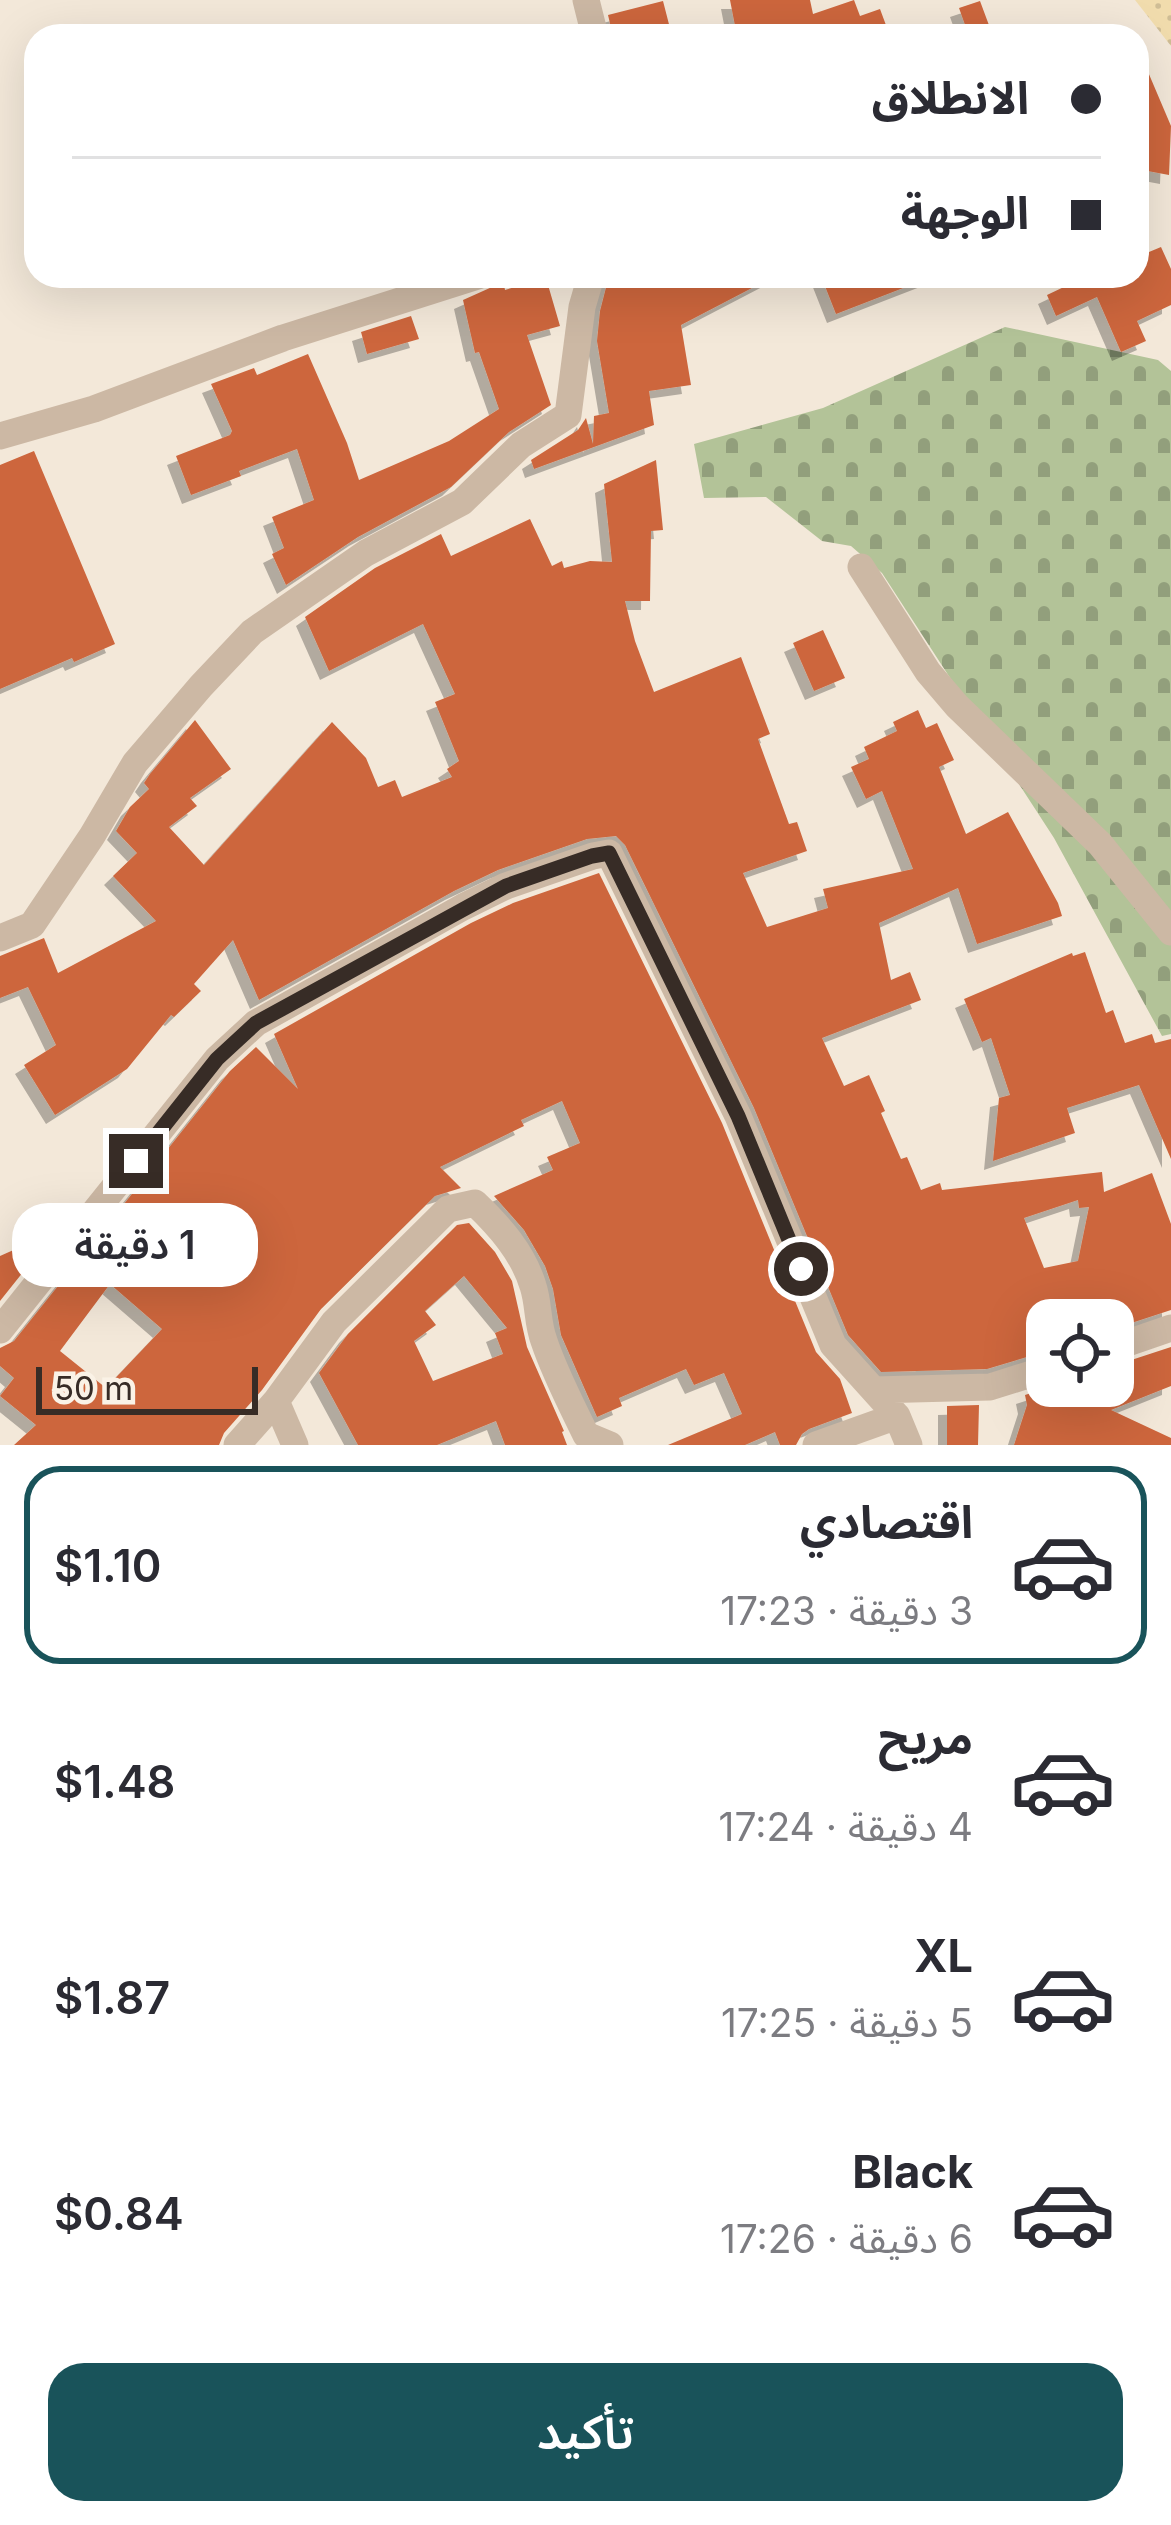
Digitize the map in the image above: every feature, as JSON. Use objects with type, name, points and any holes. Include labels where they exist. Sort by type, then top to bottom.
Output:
[{"type":"street","points":[[0,436],[94,410],[283,338],[440,288]]},
{"type":"street","points":[[0,938],[32,925],[135,763],[252,632],[366,553],[462,502],[521,445],[568,415],[588,288]]},
{"type":"street","points":[[861,567],[928,672],[1100,844],[1171,932]]},
{"type":"street","points":[[0,1330],[217,1059],[256,1023],[506,886],[609,853],[738,1116],[833,1345],[898,1416],[909,1445]]},
{"type":"street","points":[[237,1445],[334,1322],[448,1209],[475,1203],[502,1229],[525,1268],[533,1285],[542,1337],[586,1435],[610,1445]]},
{"type":"street","points":[[1134,1341],[1171,1328]]},
{"type":"street","points":[[874,1390],[990,1387],[1026,1376]]},
{"type":"street","points":[[276,1401],[295,1445]]},
{"type":"street","points":[[816,1445],[898,1416]]},
{"type":"sand","points":[[1135,0],[1171,0],[1171,46]]},
{"type":"green space","points":[[1005,327],[1158,360],[1171,371],[1171,1034],[1162,1036],[1054,838],[882,573],[851,546],[822,541],[766,497],[704,498],[694,444],[823,408]]},
{"type":"building","points":[[730,0],[810,0],[813,14],[854,0],[860,16],[880,9],[886,24],[735,24]]},
{"type":"building","points":[[663,1],[669,24],[610,24],[608,15]]},
{"type":"building","points":[[980,1],[989,24],[965,24],[959,8]]},
{"type":"building","points":[[1149,74],[1171,126],[1169,175],[1149,171]]},
{"type":"building","points":[[1161,247],[1171,269],[1171,305],[1137,321],[1146,341],[1121,352],[1097,297],[1056,316],[1047,295],[1062,288],[1149,288],[1149,252]]},
{"type":"building","points":[[490,288],[549,288],[560,326],[527,335],[551,405],[509,432],[451,487],[358,537],[286,585],[272,554],[284,548],[272,517],[314,500],[297,449],[191,495],[176,456],[232,431],[211,384],[254,368],[257,375],[308,354],[359,480],[449,441],[499,409],[479,352],[475,353],[463,300]]},
{"type":"building","points":[[606,288],[752,288],[681,325],[691,385],[649,391],[654,425],[534,469],[531,460],[578,430],[586,418],[593,444],[594,416],[609,413],[597,341]]},
{"type":"building","points":[[826,288],[903,288],[836,314]]},
{"type":"building","points":[[411,316],[419,339],[367,354],[361,332]]},
{"type":"building","points":[[34,451],[115,644],[0,689],[0,465]]},
{"type":"building","points":[[656,460],[663,530],[651,531],[650,601],[625,601],[654,692],[741,657],[770,734],[758,739],[789,824],[797,822],[807,851],[743,873],[767,927],[828,908],[823,889],[913,869],[882,791],[866,799],[851,767],[869,759],[864,747],[897,731],[893,722],[918,710],[926,728],[937,723],[954,760],[939,767],[966,834],[1008,812],[1062,916],[977,944],[958,888],[879,923],[891,980],[910,972],[921,1000],[822,1038],[844,1086],[869,1075],[901,1159],[907,1157],[921,1190],[940,1183],[942,1190],[1102,1172],[1104,1192],[1152,1173],[1171,1224],[1171,1310],[1134,1322],[1134,1299],[1026,1299],[1026,1357],[987,1369],[881,1372],[848,1335],[754,1108],[625,845],[616,836],[587,839],[498,870],[259,1000],[233,940],[194,984],[201,991],[171,1015],[127,1069],[55,1115],[24,1065],[56,1045],[28,987],[0,998],[0,956],[44,938],[58,973],[156,921],[113,876],[137,853],[116,831],[130,807],[149,789],[144,783],[150,774],[195,720],[231,769],[190,798],[197,806],[169,827],[204,865],[332,722],[366,758],[378,787],[395,780],[402,797],[452,777],[447,769],[459,761],[435,702],[455,694],[423,624],[329,671],[305,617],[375,568],[441,534],[451,556],[530,519],[552,566],[562,561],[564,568],[590,561],[612,562],[604,484]],"holes":[[[1078,1200],[1079,1208],[1089,1207],[1078,1261],[1044,1268],[1024,1218]]]},
{"type":"building","points":[[823,630],[845,678],[814,691],[793,643]]},
{"type":"building","points":[[599,873],[722,1123],[816,1352],[840,1379],[852,1413],[809,1429],[796,1445],[780,1445],[775,1432],[745,1445],[668,1445],[742,1414],[724,1373],[694,1385],[686,1369],[619,1398],[622,1406],[597,1417],[561,1335],[545,1266],[524,1230],[494,1196],[553,1170],[547,1157],[580,1143],[562,1101],[521,1120],[524,1126],[440,1167],[461,1188],[435,1196],[321,1309],[219,1445],[14,1445],[36,1425],[0,1396],[14,1378],[0,1366],[0,1348],[14,1341],[86,1251],[95,1259],[129,1215],[120,1209],[230,1071],[256,1047],[298,1089],[274,1034],[513,903]],"holes":[[[110,1284],[162,1329],[106,1388],[60,1351]]]},
{"type":"building","points":[[1085,952],[1106,1013],[1113,1010],[1125,1043],[1152,1034],[1155,1043],[1171,1039],[1171,1159],[1139,1085],[1067,1108],[1075,1133],[993,1161],[999,1098],[1010,1095],[991,1038],[982,1042],[964,999],[1072,953]]},
{"type":"building","points":[[469,1223],[495,1252],[512,1281],[527,1347],[567,1445],[505,1445],[496,1421],[437,1445],[358,1445],[319,1373],[348,1334],[457,1225]],"holes":[[[464,1276],[507,1328],[495,1333],[503,1354],[433,1381],[414,1341],[436,1325],[425,1311]]]},
{"type":"building","points":[[55,1232],[0,1301],[0,1256]]},
{"type":"building","points":[[1171,1347],[1171,1386],[1134,1401],[1134,1359]]},
{"type":"building","points":[[979,1405],[978,1445],[947,1445],[947,1406]]},
{"type":"building","points":[[1026,1407],[1118,1407],[1111,1410],[1171,1438],[1171,1445],[1014,1445]]},
{"type":"route","points":[[136,1161],[217,1059],[256,1023],[506,886],[609,853],[738,1116],[801,1269]]}]
